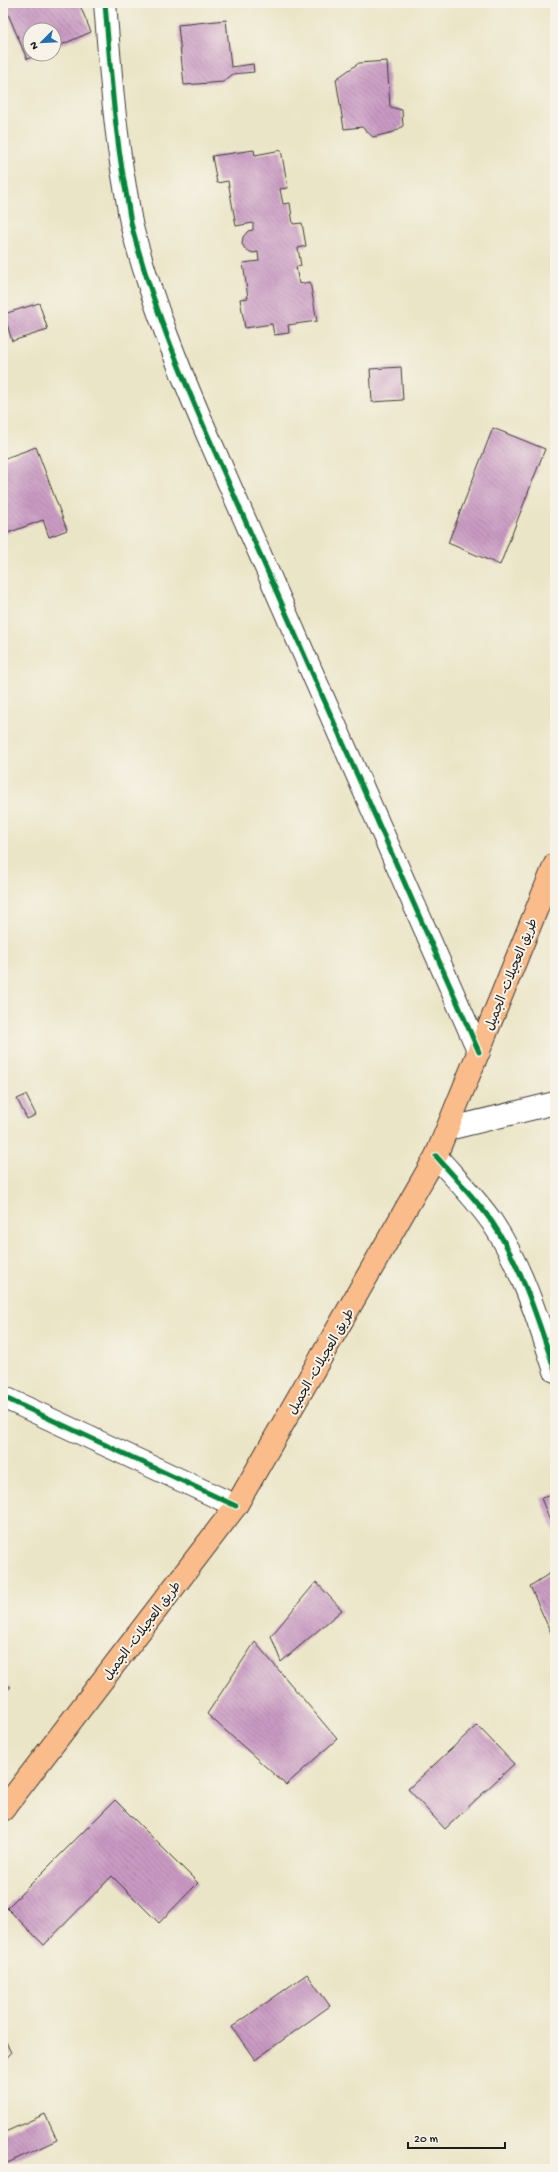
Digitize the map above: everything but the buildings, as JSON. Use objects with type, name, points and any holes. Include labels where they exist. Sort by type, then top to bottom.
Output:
[{"type":"main road","name":"طريق العجيلات- الجميل","points":[[3,1810],[236,1506],[436,1156],[555,864]]},
{"type":"street","points":[[105,3],[114,106],[122,171],[133,230],[152,296],[178,366],[208,436],[479,1052]]},
{"type":"street","points":[[448,1129],[555,1103]]},
{"type":"street","points":[[436,1156],[491,1221],[512,1256],[528,1291],[555,1371]]},
{"type":"street","points":[[3,1397],[85,1437],[236,1506]]},
{"type":"cycle path","points":[[105,3],[115,118],[121,164],[132,226],[140,257],[157,309],[208,436],[479,1052]]},
{"type":"cycle path","points":[[436,1156],[479,1205],[503,1239],[521,1275],[555,1371]]},
{"type":"cycle path","points":[[3,1397],[236,1506]]}]
